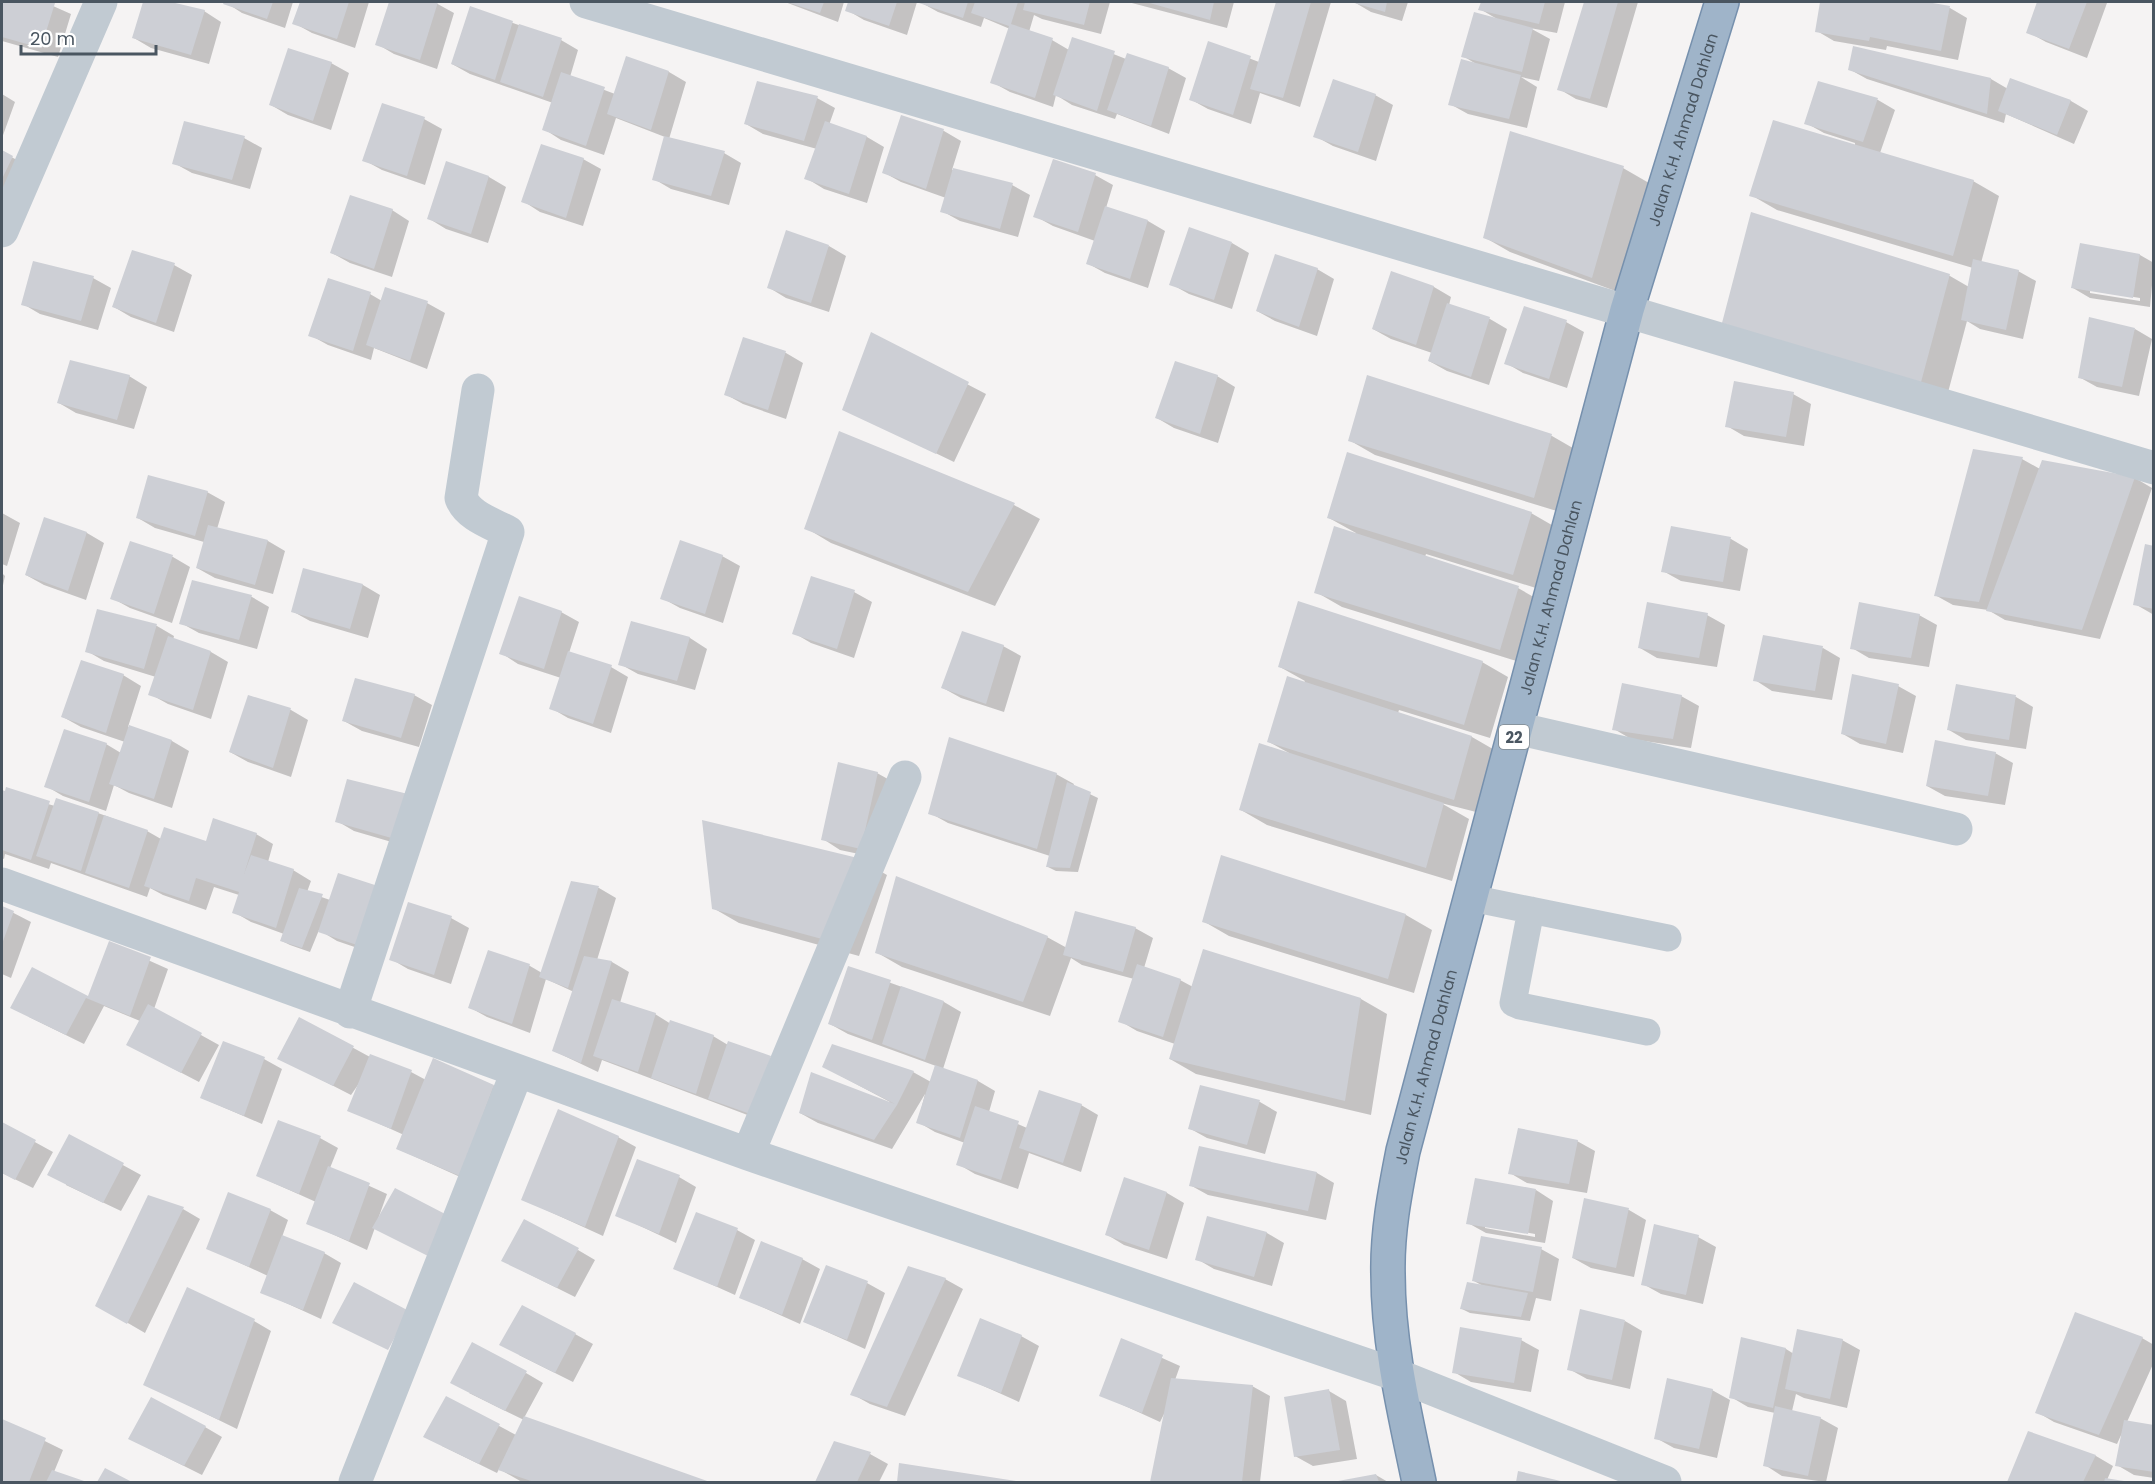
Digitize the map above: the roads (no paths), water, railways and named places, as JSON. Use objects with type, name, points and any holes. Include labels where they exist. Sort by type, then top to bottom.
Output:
[{"type":"highway","name":"Jalan K.H. Ahmad Dahlan","points":[[1419,1482],[1397,1375],[1388,1274],[1392,1206],[1403,1151],[1627,310],[1722,2]]},
{"type":"street","points":[[2,231],[101,2]]},
{"type":"street","points":[[586,2],[2154,468]]},
{"type":"street","points":[[350,1012],[508,532],[464,507],[461,498],[478,390]]},
{"type":"street","points":[[1516,728],[1956,829]]},
{"type":"street","points":[[748,1154],[905,777]]},
{"type":"street","points":[[2,884],[350,1012],[748,1154],[1397,1375],[1665,1482]]},
{"type":"street","points":[[355,1482],[518,1072]]},
{"type":"lane","points":[[1471,898],[1668,938]]},
{"type":"lane","points":[[1531,910],[1513,1003],[1647,1032]]}]
